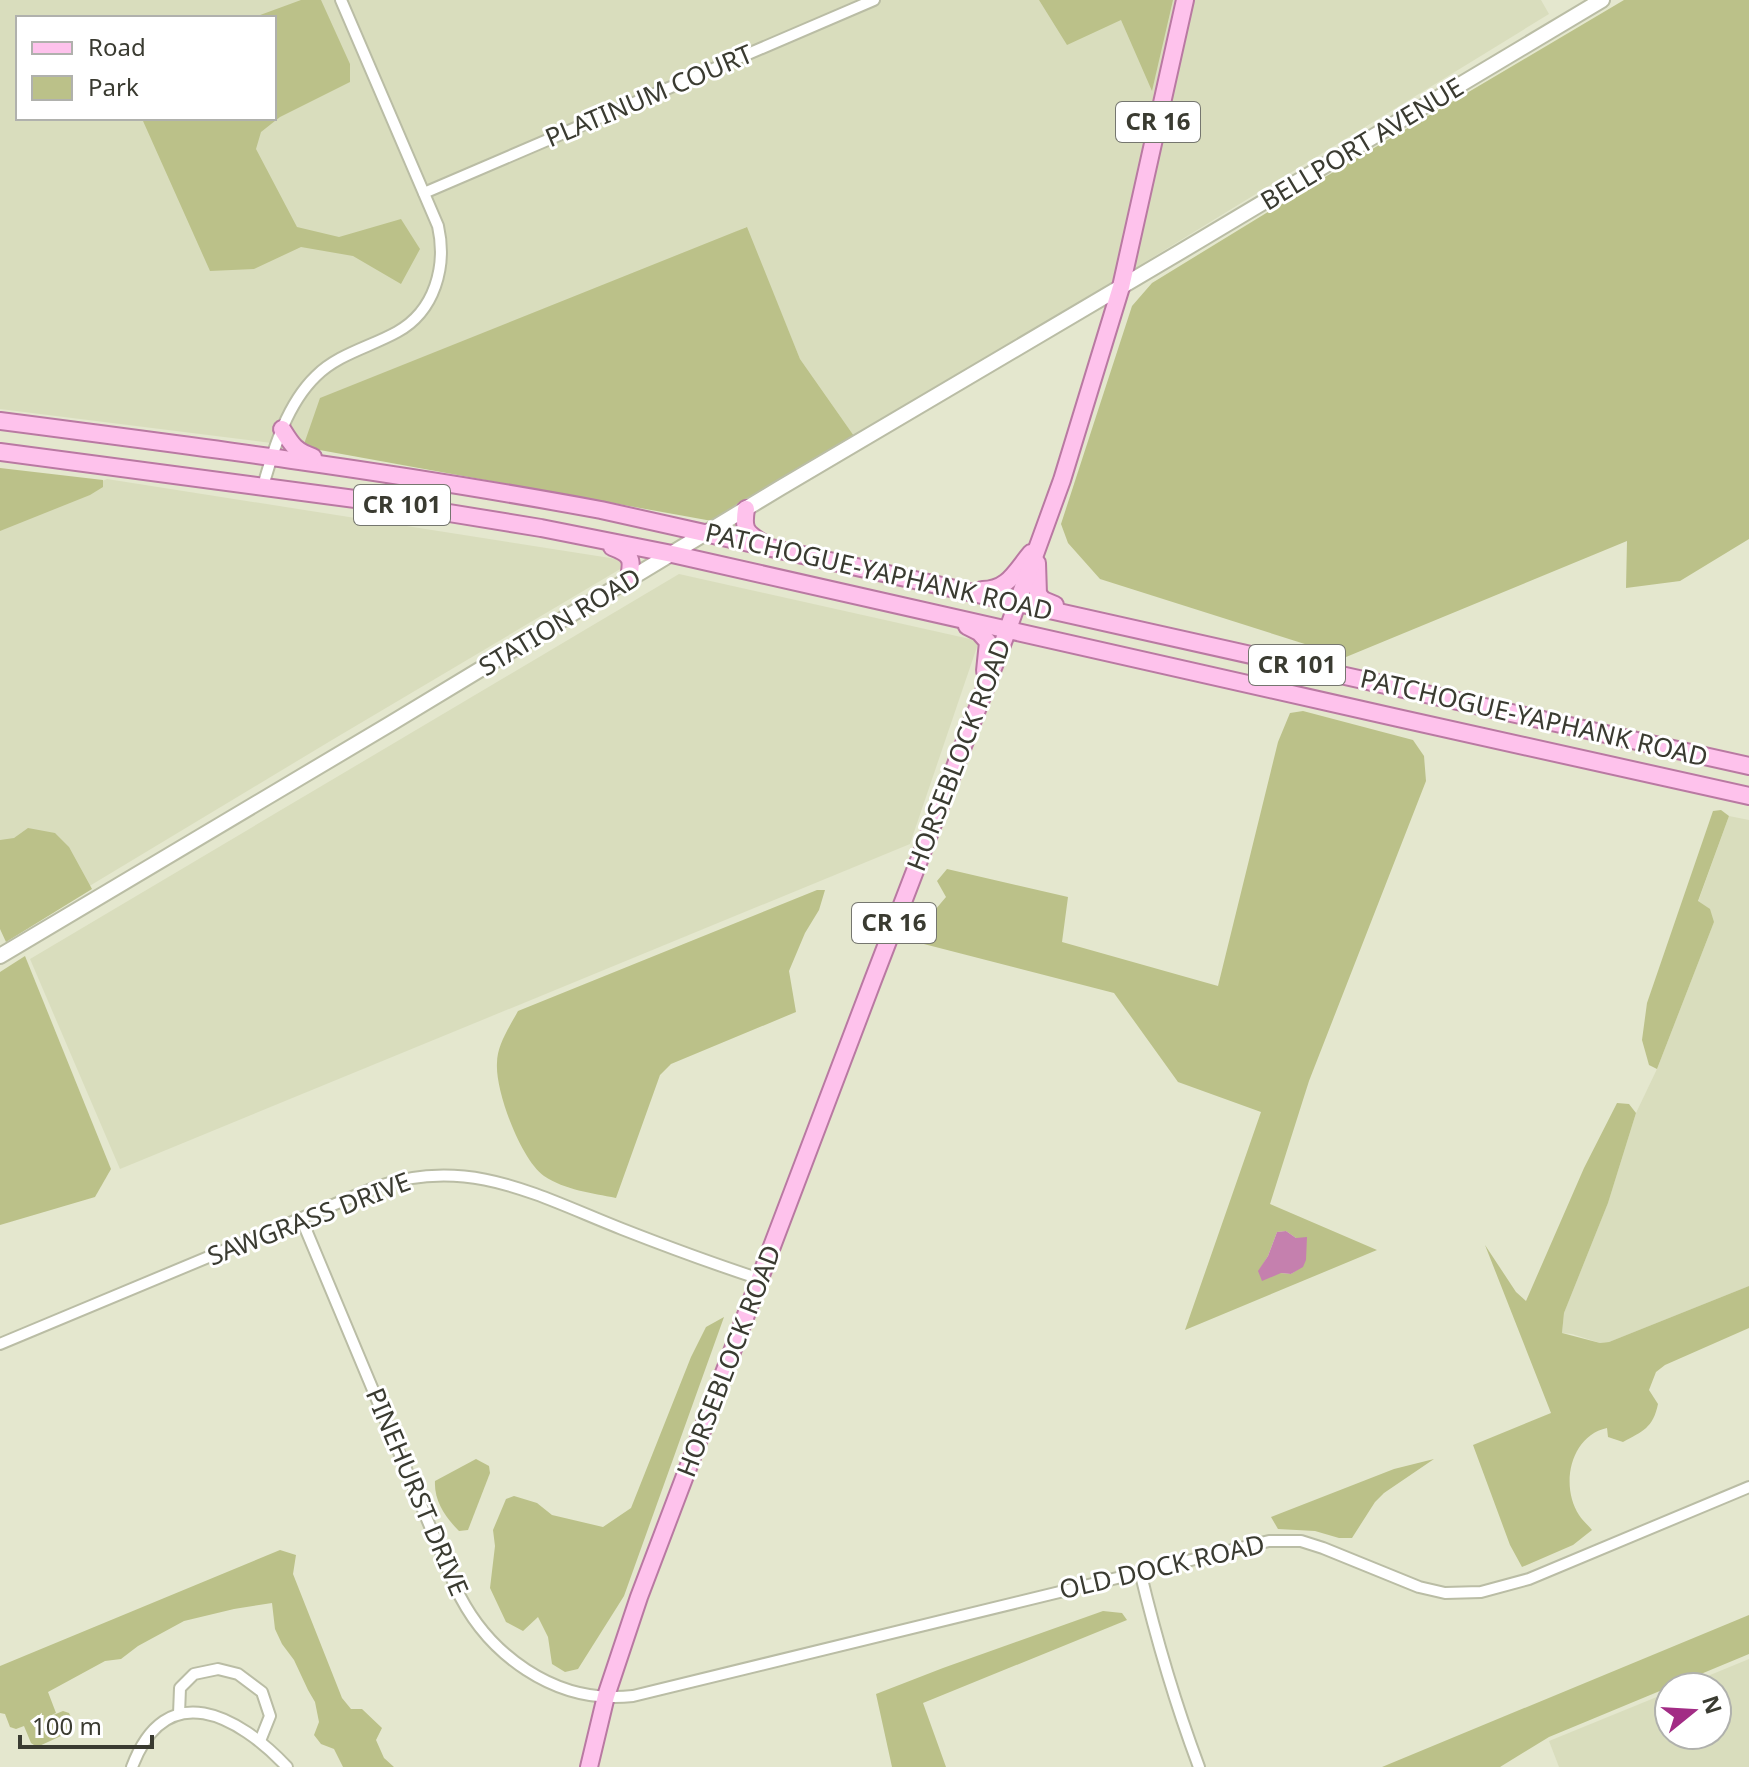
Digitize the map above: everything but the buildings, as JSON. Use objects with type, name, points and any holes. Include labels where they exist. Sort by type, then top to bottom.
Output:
[{"type":"main road","name":"HORSEBLOCK ROAD","points":[[589,1767],[606,1696],[639,1597],[1008,630],[1074,444],[1121,287],[1185,0]]},
{"type":"main road","name":"BELLPORT AVENUE","points":[[1121,287],[1602,0]]},
{"type":"main road","name":"STATION ROAD","points":[[0,956],[1121,287]]},
{"type":"main road","name":"PATCHOGUE-YAPHANK ROAD","points":[[0,421],[349,468],[536,498],[707,533],[1749,766]]},
{"type":"main road","points":[[282,429],[298,452],[349,468]]},
{"type":"main road","name":"CR 101","points":[[0,452],[446,512],[576,535]]},
{"type":"main road","points":[[746,509],[744,523],[748,533],[769,547]]},
{"type":"main road","points":[[576,535],[628,555],[632,564],[628,581]]},
{"type":"main road","name":"PATCHOGUE-YAPHANK ROAD","points":[[576,535],[1749,796]]},
{"type":"main road","points":[[963,590],[994,590],[1001,587],[1038,545]]},
{"type":"main road","points":[[1038,545],[1036,584],[1040,598],[1086,618]]},
{"type":"main road","points":[[936,614],[986,638],[988,647],[980,703]]},
{"type":"main road","points":[[980,703],[1017,645],[1045,638]]},
{"type":"main road","points":[[1459,731],[1466,703]]},
{"type":"main road","points":[[1712,787],[1720,759]]},
{"type":"street","points":[[263,486],[282,429],[304,390],[316,376],[343,357],[407,326],[432,295],[439,276],[442,246],[438,226],[341,0]]},
{"type":"street","name":"PLATINUM COURT","points":[[424,193],[874,0]]},
{"type":"street","name":"SAWGRASS DRIVE","points":[[0,1344],[376,1187],[407,1178],[444,1174],[499,1182],[524,1190],[760,1279]]},
{"type":"street","name":"PINEHURST DRIVE","points":[[301,1218],[469,1612],[486,1635],[532,1674],[558,1685],[606,1696]]},
{"type":"street","name":"OLD DOCK ROAD","points":[[606,1696],[633,1696],[1269,1541],[1301,1541],[1445,1593],[1481,1592],[1529,1579],[1749,1487]]},
{"type":"street","points":[[1140,1571],[1180,1716],[1199,1767]]},
{"type":"street","points":[[179,1714],[180,1688],[194,1674],[218,1669],[238,1674],[262,1692],[270,1716],[260,1741]]},
{"type":"street","points":[[132,1767],[155,1729],[171,1716],[195,1711],[229,1721],[260,1741],[287,1767]]},
{"type":"shaded area","points":[[0,0],[1541,0],[1549,14],[1111,283],[854,436],[800,359],[746,227],[303,447],[0,409]]},
{"type":"shaded area","points":[[107,479],[623,560],[622,568],[33,920],[0,847],[0,524]]},
{"type":"shaded area","points":[[679,574],[979,641],[910,844],[120,1169],[30,959]]},
{"type":"shaded area","points":[[1729,816],[1749,820],[1749,1286],[1609,1342],[1600,1343],[1562,1333],[1564,1313],[1608,1203],[1636,1113],[1657,1069],[1714,922],[1698,902]]},
{"type":"shaded area","points":[[1286,1231],[1296,1238],[1307,1237],[1303,1267],[1291,1274],[1281,1273],[1262,1281],[1258,1271],[1268,1256],[1277,1232]]},
{"type":"shaded area","points":[[1749,1659],[1749,1767],[1559,1767],[1549,1741],[1653,1699],[1653,1751],[1733,1751],[1733,1671],[1720,1671]]},
{"type":"green space","points":[[301,0],[321,0],[350,64],[350,82],[280,117],[261,132],[256,149],[297,227],[339,237],[401,219],[420,249],[401,284],[353,256],[301,247],[254,269],[210,271],[143,120],[276,120],[276,16],[257,16]]},
{"type":"green space","points":[[1039,0],[1173,0],[1152,91],[1121,20],[1067,45]]},
{"type":"green space","points":[[1624,0],[1749,0],[1749,539],[1680,581],[1626,588],[1627,541],[1346,657],[1100,579],[1068,543],[1061,524],[1132,306],[1152,283]]},
{"type":"green space","points":[[747,227],[800,359],[854,436],[712,521],[303,447],[320,398]]},
{"type":"green space","points":[[0,468],[103,480],[103,487],[0,531]]},
{"type":"green space","points":[[1303,711],[1413,740],[1424,756],[1426,781],[1309,1081],[1270,1204],[1377,1250],[1185,1330],[1261,1112],[1178,1082],[1114,993],[920,943],[916,935],[917,923],[946,897],[937,881],[947,869],[1068,897],[1062,942],[1218,986],[1278,742],[1290,713]],"holes":[[[1286,1231],[1296,1238],[1297,1270],[1291,1274],[1259,1271],[1277,1232]]]},
{"type":"green space","points":[[1721,810],[1729,816],[1698,901],[1710,909],[1714,922],[1657,1069],[1649,1065],[1642,1040],[1647,1003],[1713,811]]},
{"type":"green space","points":[[28,828],[55,833],[69,847],[92,889],[6,942],[0,929],[0,840],[14,838]]},
{"type":"green space","points":[[817,890],[825,890],[819,910],[805,933],[789,971],[796,1012],[671,1064],[660,1075],[616,1198],[561,1185],[535,1168],[511,1124],[498,1075],[499,1049],[518,1011]]},
{"type":"green space","points":[[25,956],[111,1169],[95,1197],[0,1225],[0,972]]},
{"type":"green space","points":[[1617,1103],[1629,1104],[1636,1113],[1608,1203],[1564,1313],[1562,1333],[1600,1343],[1609,1342],[1749,1286],[1749,1328],[1665,1365],[1656,1372],[1649,1390],[1658,1404],[1653,1419],[1642,1431],[1623,1442],[1608,1437],[1607,1428],[1584,1441],[1572,1464],[1570,1490],[1579,1515],[1592,1530],[1573,1545],[1522,1567],[1510,1545],[1473,1445],[1551,1413],[1485,1245],[1516,1292],[1526,1301],[1584,1168]]},
{"type":"green space","points":[[724,1317],[624,1596],[578,1669],[565,1672],[552,1664],[548,1637],[538,1617],[523,1631],[506,1622],[490,1588],[495,1546],[493,1530],[506,1499],[514,1496],[537,1503],[552,1515],[603,1527],[631,1508],[691,1357],[706,1327]]},
{"type":"green space","points":[[476,1459],[489,1466],[490,1473],[468,1530],[459,1531],[441,1508],[435,1481]]},
{"type":"green space","points":[[1434,1459],[1384,1493],[1352,1538],[1339,1538],[1315,1531],[1278,1529],[1271,1517],[1394,1469]]},
{"type":"green space","points":[[280,1550],[296,1555],[293,1574],[342,1698],[351,1709],[362,1709],[382,1728],[376,1740],[384,1758],[394,1767],[343,1767],[334,1749],[321,1744],[314,1735],[319,1722],[315,1702],[275,1629],[272,1603],[184,1621],[121,1659],[105,1661],[48,1692],[56,1713],[41,1720],[63,1711],[69,1713],[75,1725],[72,1731],[37,1747],[31,1743],[24,1726],[16,1729],[10,1727],[5,1714],[0,1713],[0,1666]]},
{"type":"green space","points":[[1103,1611],[1122,1613],[1127,1620],[923,1703],[946,1767],[892,1767],[876,1694]]},
{"type":"green space","points":[[1749,1615],[1749,1654],[1708,1671],[1653,1671],[1653,1694],[1549,1737],[1500,1767],[1382,1767]]}]
